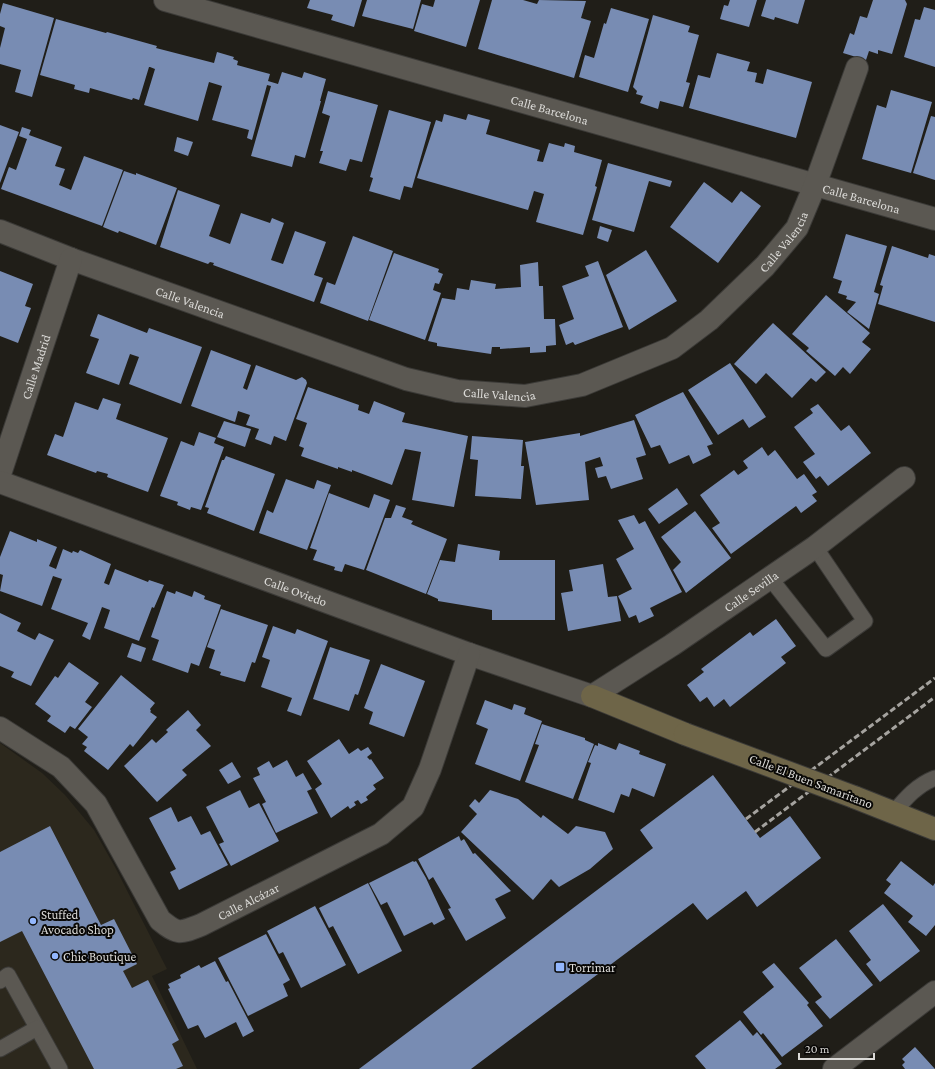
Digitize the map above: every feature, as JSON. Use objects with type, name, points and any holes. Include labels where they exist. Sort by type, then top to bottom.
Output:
[{"type":"street","name":"Calle Barcelona","points":[[165,0],[209,6],[935,219]]},
{"type":"street","name":"Calle Valencia","points":[[0,231],[71,259],[406,379],[456,391],[525,396],[582,385],[672,348],[709,320],[766,266],[797,228],[815,185],[857,68]]},
{"type":"street","name":"Calle Madrid","points":[[0,474],[71,259]]},
{"type":"street","name":"Calle Sevilla","points":[[592,696],[672,645],[815,547],[904,478]]},
{"type":"street","name":"Calle Oviedo","points":[[0,482],[469,654],[592,696]]},
{"type":"street","name":"Calle Alcázar","points":[[0,728],[61,767],[96,804],[160,920],[173,931],[186,930],[208,921],[381,834],[413,807],[430,769],[469,654]]},
{"type":"street","name":"Calle El Buen Samaritano","points":[[592,696],[686,734],[894,812],[935,829]]},
{"type":"street","points":[[834,1069],[931,1002]]},
{"type":"lane","points":[[770,578],[826,649],[865,621],[815,547]]},
{"type":"lane","points":[[894,812],[912,792],[926,782],[935,778]]},
{"type":"lane","points":[[0,981],[8,975],[60,1069]]},
{"type":"lane","points":[[0,1049],[37,1028]]},
{"type":"shaded area","points":[[0,743],[42,773],[65,795],[94,830],[115,867],[167,969],[152,976],[197,1069],[0,1069]]},
{"type":"building","points":[[310,0],[362,0],[354,27],[331,20],[333,15],[307,8]]},
{"type":"building","points":[[367,0],[421,0],[413,29],[362,16]]},
{"type":"building","points":[[435,0],[480,0],[466,47],[414,31],[422,4],[433,7]]},
{"type":"building","points":[[492,0],[523,0],[537,4],[539,0],[586,1],[581,18],[591,21],[574,78],[478,49]]},
{"type":"building","points":[[730,0],[757,0],[749,27],[720,19],[724,5],[728,6]]},
{"type":"building","points":[[766,0],[805,0],[798,24],[775,17],[774,20],[761,16]]},
{"type":"building","points":[[873,0],[905,0],[907,4],[892,54],[878,50],[878,54],[869,51],[866,60],[843,53],[850,33],[854,35],[860,16],[867,18]]},
{"type":"building","points":[[3,3],[54,18],[32,97],[15,92],[21,70],[0,64],[0,48],[5,28],[0,26],[0,14]]},
{"type":"building","points":[[924,7],[935,10],[935,67],[904,57],[915,19],[920,20]]},
{"type":"building","points":[[611,8],[649,19],[628,92],[579,77],[585,55],[594,58],[604,23],[606,24]]},
{"type":"building","points":[[653,15],[690,26],[688,32],[699,35],[686,82],[690,83],[683,107],[660,101],[658,109],[640,103],[643,96],[636,94],[637,91],[633,87]]},
{"type":"building","points":[[56,19],[214,63],[217,52],[234,57],[233,59],[238,61],[237,65],[270,74],[268,81],[278,84],[282,72],[302,78],[304,72],[326,79],[305,158],[295,155],[292,167],[251,156],[271,86],[267,85],[252,140],[247,138],[249,130],[212,120],[222,86],[209,82],[198,121],[144,105],[155,69],[150,67],[139,100],[133,98],[132,100],[90,88],[89,93],[74,89],[75,85],[40,75]]},
{"type":"building","points":[[717,53],[750,62],[747,71],[757,73],[755,82],[763,84],[767,69],[812,82],[796,138],[689,108],[698,75],[710,78]]},
{"type":"building","points":[[891,90],[932,102],[911,173],[862,159],[877,105],[886,108]]},
{"type":"building","points":[[328,91],[378,105],[362,162],[350,159],[346,171],[319,163],[323,151],[320,151],[330,116],[322,113]]},
{"type":"building","points":[[389,110],[431,122],[412,188],[404,186],[400,200],[369,191],[373,178],[370,177]]},
{"type":"building","points":[[444,114],[466,120],[468,114],[490,120],[486,134],[540,150],[537,161],[543,162],[549,143],[564,147],[565,143],[575,146],[574,152],[602,160],[595,186],[597,187],[583,235],[536,222],[544,194],[534,191],[528,210],[417,178],[436,120],[442,122]]},
{"type":"building","points":[[931,116],[935,117],[935,180],[913,173]]},
{"type":"building","points":[[0,125],[19,132],[0,183]]},
{"type":"building","points":[[22,127],[31,130],[29,135],[62,147],[55,166],[65,169],[59,185],[71,190],[84,156],[123,170],[102,226],[1,189],[9,167],[16,170],[27,139],[19,136]]},
{"type":"building","points":[[177,137],[193,142],[188,156],[174,151]]},
{"type":"building","points":[[608,163],[672,181],[670,187],[649,181],[634,232],[592,220]]},
{"type":"building","points":[[124,171],[136,175],[136,173],[177,188],[156,245],[119,231],[118,233],[103,227]]},
{"type":"building","points":[[704,182],[732,203],[741,191],[761,206],[718,263],[670,227]]},
{"type":"building","points":[[178,190],[220,205],[209,236],[230,244],[241,213],[270,223],[272,218],[284,223],[271,260],[283,264],[295,231],[326,242],[314,275],[323,278],[314,302],[213,265],[214,263],[210,262],[208,264],[160,247]]},
{"type":"building","points":[[600,226],[612,230],[608,242],[597,238]]},
{"type":"building","points":[[846,234],[887,246],[874,292],[879,294],[869,329],[847,312],[856,302],[846,299],[847,296],[838,293],[842,281],[833,278]]},
{"type":"building","points":[[353,236],[393,251],[368,321],[320,303],[327,282],[335,285]]},
{"type":"building","points":[[892,246],[928,258],[929,254],[935,256],[935,322],[878,304],[883,286],[880,285]]},
{"type":"building","points":[[646,250],[677,301],[629,330],[606,275]]},
{"type":"building","points":[[394,253],[439,269],[438,272],[443,274],[439,284],[435,283],[433,290],[441,293],[425,340],[369,320]]},
{"type":"building","points":[[598,261],[623,327],[575,345],[573,342],[566,345],[559,325],[574,319],[562,286],[589,276],[585,266]]},
{"type":"building","points":[[538,262],[539,286],[543,286],[544,319],[555,319],[556,345],[546,346],[546,352],[530,353],[530,347],[500,349],[500,347],[492,347],[491,354],[437,346],[437,343],[428,341],[442,298],[455,300],[457,288],[469,290],[471,280],[496,284],[495,289],[521,287],[520,265]]},
{"type":"building","points":[[0,271],[33,284],[25,306],[31,308],[18,343],[0,336]]},
{"type":"building","points":[[826,295],[870,333],[862,342],[871,349],[850,374],[843,367],[835,376],[806,351],[809,348],[792,334]]},
{"type":"building","points":[[98,314],[147,333],[149,328],[202,347],[181,404],[129,384],[139,357],[130,354],[119,385],[86,373],[99,339],[90,336]]},
{"type":"building","points":[[773,323],[826,372],[816,382],[811,378],[792,398],[766,373],[756,384],[734,364]]},
{"type":"building","points":[[211,350],[251,365],[243,388],[247,390],[256,365],[296,380],[302,377],[306,380],[307,383],[286,441],[274,436],[271,445],[255,439],[259,429],[246,425],[250,415],[238,411],[235,422],[191,406]]},
{"type":"building","points":[[730,363],[766,417],[749,428],[743,419],[718,435],[688,390]]},
{"type":"building","points":[[308,387],[359,405],[358,410],[369,414],[374,401],[405,413],[402,422],[468,436],[454,507],[412,500],[421,452],[405,449],[392,485],[352,470],[352,472],[338,467],[338,469],[301,456],[304,448],[299,446],[307,423],[296,419]]},
{"type":"building","points":[[683,392],[713,444],[707,446],[711,455],[693,464],[689,455],[669,464],[660,445],[651,448],[635,415]]},
{"type":"building","points":[[103,398],[121,404],[116,419],[168,438],[148,492],[107,477],[108,474],[97,471],[96,473],[47,455],[55,434],[63,437],[75,402],[98,410]]},
{"type":"building","points":[[818,404],[841,431],[849,425],[871,453],[828,486],[820,476],[816,479],[803,462],[815,454],[794,427],[813,413],[810,409]]},
{"type":"building","points":[[634,420],[646,455],[636,458],[643,479],[611,489],[606,476],[598,478],[595,468],[603,466],[600,457],[585,462],[589,500],[536,505],[525,442],[580,433],[580,436]]},
{"type":"building","points":[[224,421],[251,429],[245,447],[217,437]]},
{"type":"building","points":[[199,432],[216,438],[214,443],[224,447],[201,510],[191,507],[190,510],[177,505],[178,502],[160,496],[181,441],[194,446]]},
{"type":"building","points":[[472,436],[523,440],[521,466],[524,466],[521,499],[475,496],[478,460],[470,459]]},
{"type":"building","points":[[762,447],[768,456],[775,450],[797,479],[804,474],[817,492],[812,495],[817,501],[801,513],[796,506],[731,554],[712,528],[720,523],[700,495],[734,470],[738,475],[748,468],[743,461]]},
{"type":"building","points":[[226,456],[275,474],[254,531],[207,513],[209,508],[205,507],[222,460],[224,460]]},
{"type":"building","points":[[286,479],[314,489],[317,480],[331,485],[307,550],[259,533],[267,510],[273,513]]},
{"type":"building","points":[[677,488],[688,504],[659,524],[648,509]]},
{"type":"building","points":[[329,493],[369,508],[374,494],[390,500],[364,570],[345,564],[342,572],[334,570],[335,567],[313,560],[317,550],[310,548]]},
{"type":"building","points":[[396,505],[406,508],[402,517],[413,521],[411,524],[447,539],[426,594],[366,570],[385,518],[391,518]]},
{"type":"building","points":[[695,511],[731,558],[686,593],[673,570],[681,562],[661,537]]},
{"type":"building","points":[[634,515],[639,524],[645,521],[682,592],[650,608],[654,616],[639,623],[636,615],[629,618],[618,596],[632,589],[616,559],[634,549],[618,520]]},
{"type":"building","points":[[10,531],[37,542],[37,539],[57,547],[49,566],[56,569],[63,549],[72,553],[73,551],[78,553],[80,550],[111,564],[104,583],[109,585],[115,569],[148,582],[149,580],[164,585],[154,608],[152,607],[139,641],[104,628],[110,610],[102,607],[90,640],[82,636],[88,623],[51,609],[62,579],[53,576],[42,606],[0,591],[3,575],[0,574],[0,557]]},
{"type":"building","points":[[458,544],[500,551],[499,560],[555,560],[555,620],[492,620],[492,610],[438,601],[438,599],[427,594],[440,560],[455,562]]},
{"type":"building","points":[[603,564],[608,597],[617,596],[621,621],[568,631],[561,593],[573,591],[569,570]]},
{"type":"building","points":[[167,591],[175,594],[176,591],[192,597],[194,591],[205,596],[204,599],[221,605],[199,666],[191,663],[188,673],[152,660],[159,640],[151,637]]},
{"type":"building","points":[[221,609],[268,625],[255,663],[252,662],[245,682],[220,675],[221,672],[209,668],[215,650],[207,647]]},
{"type":"building","points":[[0,613],[21,623],[17,631],[35,640],[39,633],[54,640],[31,686],[11,677],[14,672],[0,666]]},
{"type":"building","points":[[776,619],[796,646],[781,657],[786,663],[730,707],[724,699],[714,707],[707,697],[700,702],[687,685],[704,672],[701,669],[750,632],[753,636]]},
{"type":"building","points":[[273,626],[295,634],[297,629],[328,641],[301,716],[287,711],[292,698],[261,687],[270,660],[262,657]]},
{"type":"building","points":[[132,643],[146,648],[141,662],[127,657]]},
{"type":"building","points":[[330,647],[370,660],[358,695],[355,694],[349,711],[313,699]]},
{"type":"building","points":[[69,662],[99,683],[85,702],[92,707],[75,729],[70,726],[65,733],[47,721],[51,716],[35,704],[55,676],[58,678]]},
{"type":"building","points":[[381,664],[425,681],[404,737],[369,724],[373,712],[364,708]]},
{"type":"building","points":[[121,675],[155,703],[150,709],[150,712],[157,717],[133,747],[130,744],[108,770],[84,751],[87,747],[82,744],[88,737],[78,729]]},
{"type":"building","points":[[485,700],[512,710],[514,704],[526,708],[524,714],[542,721],[520,781],[475,764],[488,729],[476,724]]},
{"type":"building","points":[[188,710],[201,725],[196,730],[211,746],[182,770],[187,775],[157,802],[124,766],[152,739],[156,743],[168,732],[166,730]]},
{"type":"building","points":[[542,724],[585,738],[585,740],[594,744],[573,799],[525,782],[539,745],[535,744]]},
{"type":"building","points":[[339,739],[349,754],[358,748],[361,751],[368,747],[372,753],[367,757],[370,760],[371,759],[384,778],[373,785],[376,789],[366,797],[368,800],[361,804],[358,800],[354,802],[356,805],[350,809],[348,806],[331,818],[315,789],[322,784],[307,761]]},
{"type":"building","points":[[598,743],[616,750],[619,743],[640,751],[639,754],[666,764],[654,797],[632,788],[629,797],[621,794],[614,813],[578,800],[591,763],[588,762],[595,745],[598,746]]},
{"type":"building","points":[[287,760],[296,777],[303,773],[312,789],[307,791],[318,813],[276,833],[262,804],[266,802],[253,778],[260,775],[257,768],[269,761],[273,768]]},
{"type":"building","points":[[232,762],[241,777],[228,784],[219,770]]},
{"type":"building","points":[[713,775],[760,838],[790,816],[821,858],[757,907],[746,891],[707,920],[693,903],[471,1069],[359,1069],[653,848],[640,830]]},
{"type":"building","points":[[240,790],[249,808],[259,803],[279,841],[231,866],[219,844],[224,842],[206,807]]},
{"type":"building","points":[[490,790],[518,799],[541,818],[543,815],[568,834],[576,826],[605,832],[613,849],[590,869],[559,887],[551,879],[533,900],[461,832],[477,814],[469,806],[475,799],[479,803]]},
{"type":"building","points":[[171,807],[178,822],[191,816],[201,835],[210,831],[228,865],[179,890],[170,872],[176,869],[149,818]]},
{"type":"building","points":[[50,826],[101,925],[114,919],[137,964],[123,971],[132,988],[148,980],[179,1040],[172,1044],[183,1066],[176,1069],[94,1069],[22,931],[0,942],[0,852]]},
{"type":"building","points":[[459,836],[461,841],[464,839],[473,854],[475,853],[511,891],[495,899],[506,918],[466,941],[448,909],[451,908],[433,877],[429,880],[418,859]]},
{"type":"building","points":[[413,861],[416,861],[426,878],[445,919],[434,925],[432,922],[404,936],[387,902],[381,905],[369,883]]},
{"type":"building","points":[[901,861],[933,886],[935,883],[935,925],[926,936],[908,922],[913,916],[884,893],[891,884],[886,880]]},
{"type":"building","points":[[368,883],[402,951],[358,974],[333,926],[329,928],[319,908]]},
{"type":"building","points":[[883,904],[920,951],[880,982],[866,964],[871,960],[849,931]]},
{"type":"building","points":[[315,906],[346,965],[301,988],[283,952],[279,954],[267,931]]},
{"type":"building","points":[[266,934],[290,980],[283,984],[288,996],[248,1016],[218,958]]},
{"type":"building","points":[[836,939],[873,985],[830,1019],[815,1002],[822,997],[799,968]]},
{"type":"building","points":[[215,961],[226,982],[228,981],[254,1031],[243,1037],[236,1022],[205,1038],[198,1025],[188,1029],[168,989],[170,988],[168,984],[181,978],[180,975],[199,965],[201,968]]},
{"type":"building","points":[[774,963],[809,1003],[807,1005],[823,1026],[782,1057],[763,1033],[761,1035],[743,1012],[774,987],[762,972]]},
{"type":"building","points":[[740,1020],[753,1036],[757,1032],[782,1064],[775,1069],[706,1069],[695,1056]]},
{"type":"building","points":[[915,1047],[935,1069],[905,1069],[902,1065],[905,1062],[902,1059]]},
{"type":"railway","points":[[746,819],[935,678]]},
{"type":"railway","points":[[755,832],[935,697]]},
{"type":"place","name":"Stuffed Avocado Shop","points":[[33,921]]},
{"type":"place","name":"Chic Boutique","points":[[55,956]]},
{"type":"place","name":"Torrimar","points":[[560,967]]}]
